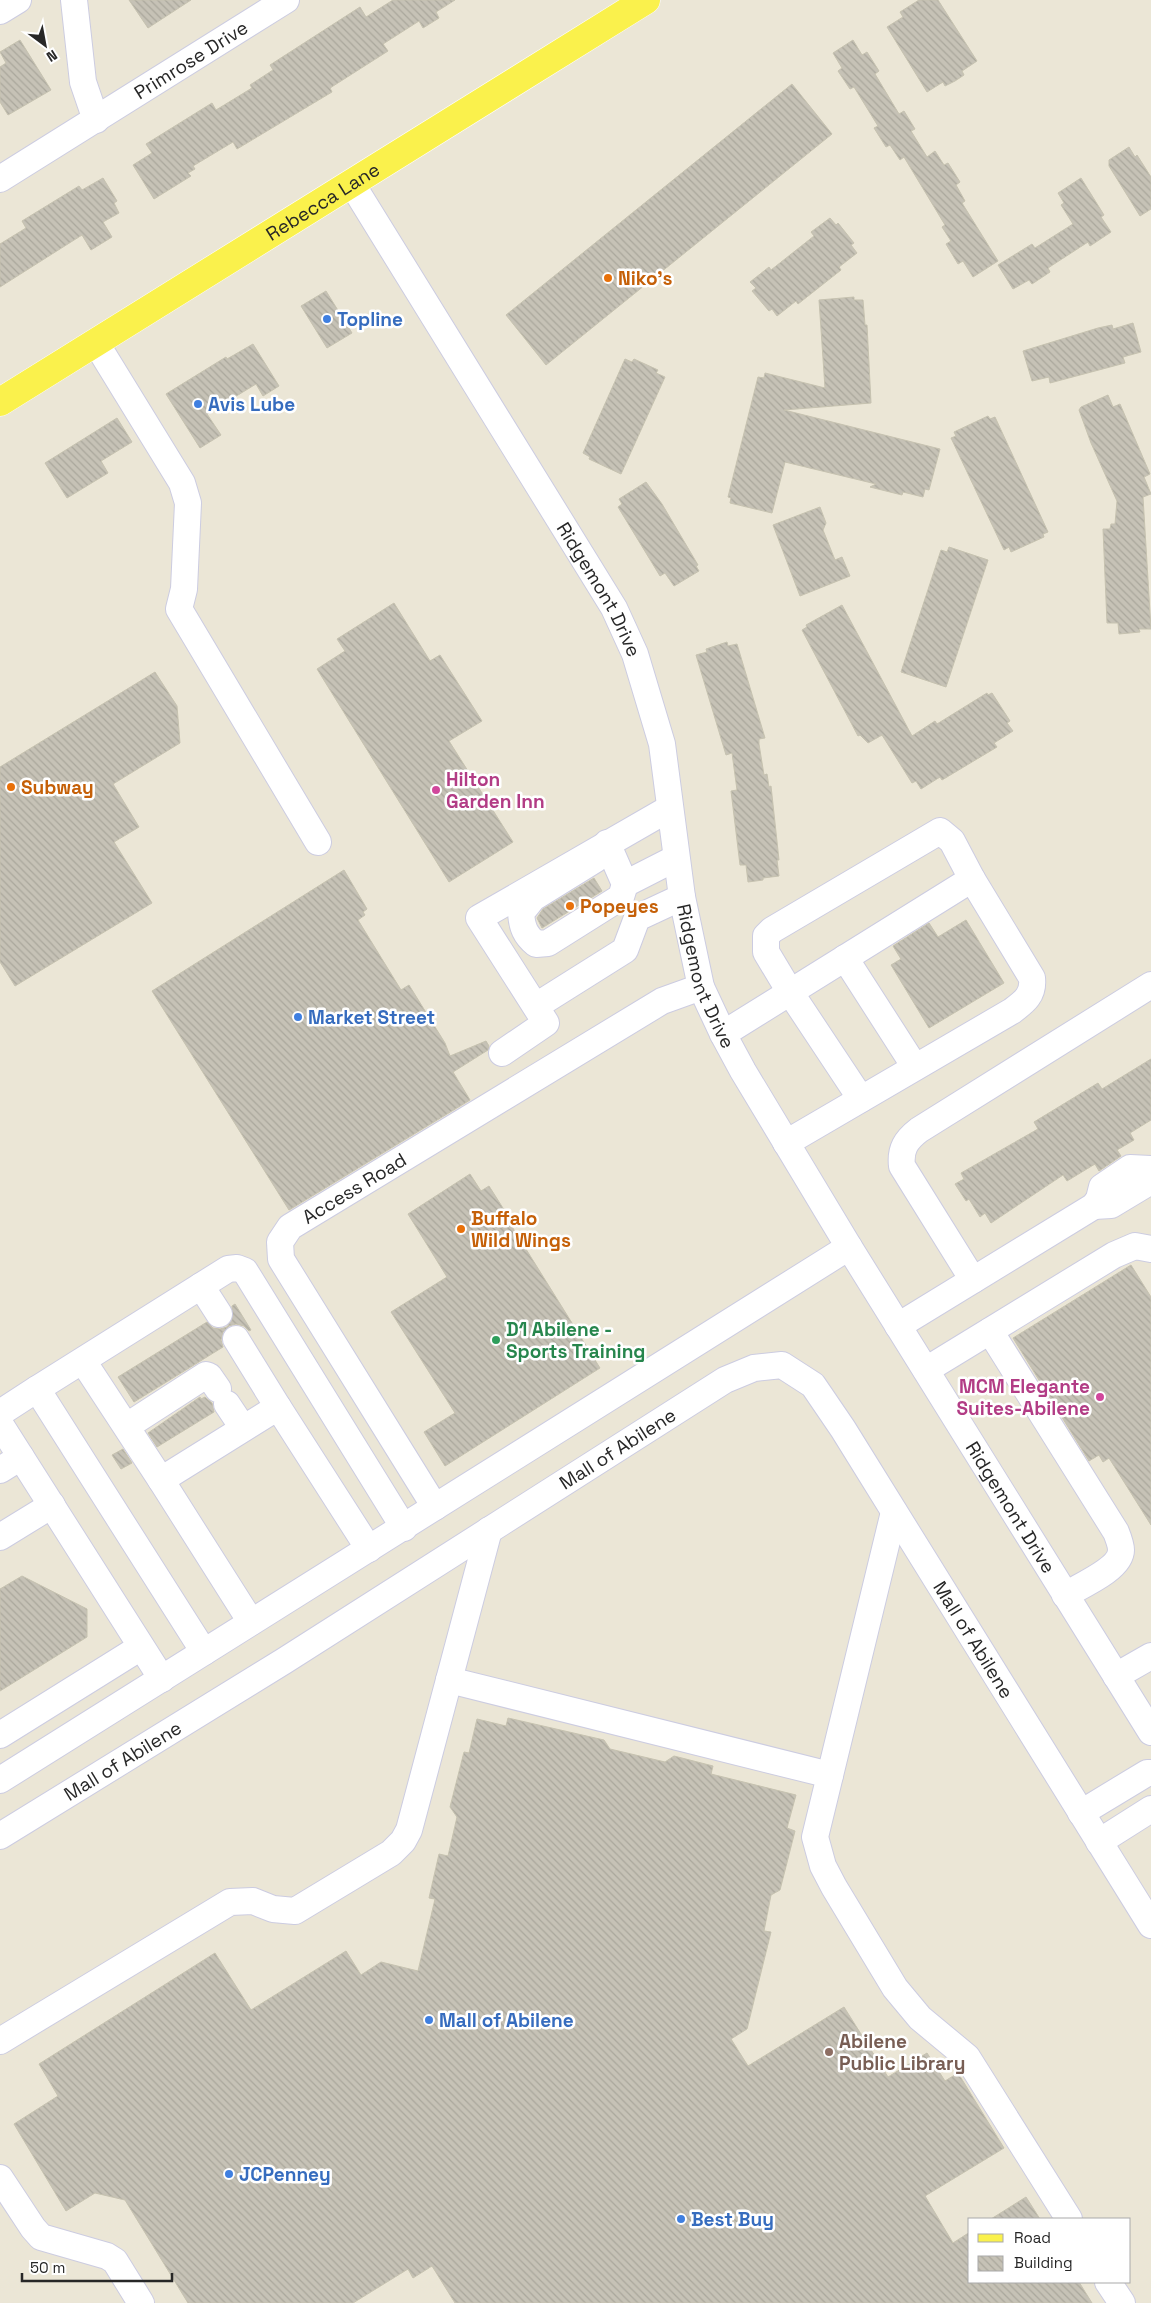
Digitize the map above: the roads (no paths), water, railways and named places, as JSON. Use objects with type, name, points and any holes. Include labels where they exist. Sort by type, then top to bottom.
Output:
[{"type":"main road","name":"Rebecca Lane","points":[[0,402],[646,0]]},
{"type":"street","points":[[0,11],[18,0]]},
{"type":"street","points":[[74,0],[83,82],[96,120]]},
{"type":"street","name":"Primrose Drive","points":[[0,179],[286,0]]},
{"type":"street","name":"Ridgemont Drive","points":[[352,184],[614,608],[635,654],[662,744],[682,897],[702,987],[723,1034],[743,1072],[898,1326],[1151,1732]]},
{"type":"street","points":[[96,342],[182,483],[188,504],[184,589],[179,609],[318,842]]},
{"type":"street","points":[[502,1053],[546,1023],[479,918],[670,808]]},
{"type":"street","points":[[786,1143],[1012,1011],[1029,996],[1033,987],[1032,978],[972,879],[952,840],[940,831],[772,930],[766,936],[766,952],[790,992],[861,1099]]},
{"type":"street","points":[[608,843],[625,884],[621,897],[548,943],[536,944],[527,936],[522,925],[521,913],[533,898],[596,859],[608,843]]},
{"type":"street","points":[[625,884],[676,858]]},
{"type":"street","points":[[723,1034],[972,879]]},
{"type":"street","points":[[536,1006],[625,950],[637,918],[682,897]]},
{"type":"street","points":[[845,958],[916,1067]]},
{"type":"street","points":[[973,1280],[902,1166],[902,1148],[909,1138],[919,1130],[1151,985]]},
{"type":"street","name":"Access Road","points":[[435,1507],[281,1259],[280,1242],[290,1227],[662,1001],[702,987]]},
{"type":"street","points":[[898,1326],[1094,1206],[1099,1199],[1102,1187],[1130,1168],[1151,1169]]},
{"type":"street","points":[[1094,1206],[1111,1205],[1146,1184],[1151,1174]]},
{"type":"street","points":[[0,1780],[404,1528],[849,1246]]},
{"type":"street","points":[[926,1370],[1114,1255],[1135,1246],[1151,1249]]},
{"type":"street","points":[[0,1413],[228,1268],[237,1268],[245,1271],[404,1528]]},
{"type":"street","points":[[200,1286],[219,1314]]},
{"type":"street","points":[[990,1331],[1116,1532],[1122,1549],[1120,1557],[1106,1572],[1065,1594]]},
{"type":"street","points":[[236,1339],[369,1549]]},
{"type":"street","points":[[83,1361],[162,1480],[251,1622]]},
{"type":"street","name":"Mall of Abilene","points":[[0,1836],[284,1661],[725,1380],[754,1368],[782,1365],[813,1384],[1151,1925]]},
{"type":"street","points":[[127,1426],[206,1375],[209,1376],[244,1428]]},
{"type":"street","points":[[37,1389],[204,1652]]},
{"type":"street","points":[[162,1480],[278,1407]]},
{"type":"street","points":[[0,1424],[11,1464],[52,1505],[162,1679]]},
{"type":"street","points":[[0,1537],[52,1505]]},
{"type":"street","points":[[894,1512],[815,1837],[821,1860],[834,1887],[895,1988],[909,2006],[967,2058],[1068,2218]]},
{"type":"street","points":[[0,2041],[230,1902],[253,1900],[273,1909],[295,1912],[391,1853],[403,1841],[409,1830],[489,1530]]},
{"type":"street","points":[[0,1735],[142,1646]]},
{"type":"street","points":[[1116,1676],[1151,1656]]},
{"type":"street","points":[[449,1680],[830,1775]]},
{"type":"street","points":[[1081,1813],[1147,1773],[1151,1773]]},
{"type":"street","points":[[1099,1842],[1151,1810]]},
{"type":"street","points":[[0,2178],[32,2228],[41,2237],[107,2256],[115,2261],[141,2303]]},
{"type":"street","points":[[1109,2283],[1122,2303]]},
{"type":"place","name":"Niko's","points":[[608,278]]},
{"type":"place","name":"Topline","points":[[327,319]]},
{"type":"place","name":"Avis Lube","points":[[198,404]]},
{"type":"place","name":"Subway","points":[[11,787]]},
{"type":"place","name":"Hilton Garden Inn","points":[[436,790]]},
{"type":"place","name":"Popeyes","points":[[570,906]]},
{"type":"place","name":"Market Street","points":[[298,1017]]},
{"type":"place","name":"Buffalo Wild Wings","points":[[461,1229]]},
{"type":"place","name":"D1 Abilene - Sports Training","points":[[496,1340]]},
{"type":"place","name":"MCM Elegante Suites-Abilene","points":[[1100,1397]]},
{"type":"place","name":"Mall of Abilene","points":[[429,2020]]},
{"type":"place","name":"Abilene Public Library","points":[[829,2052]]},
{"type":"place","name":"JCPenney","points":[[229,2174]]},
{"type":"place","name":"Best Buy","points":[[681,2219]]}]
